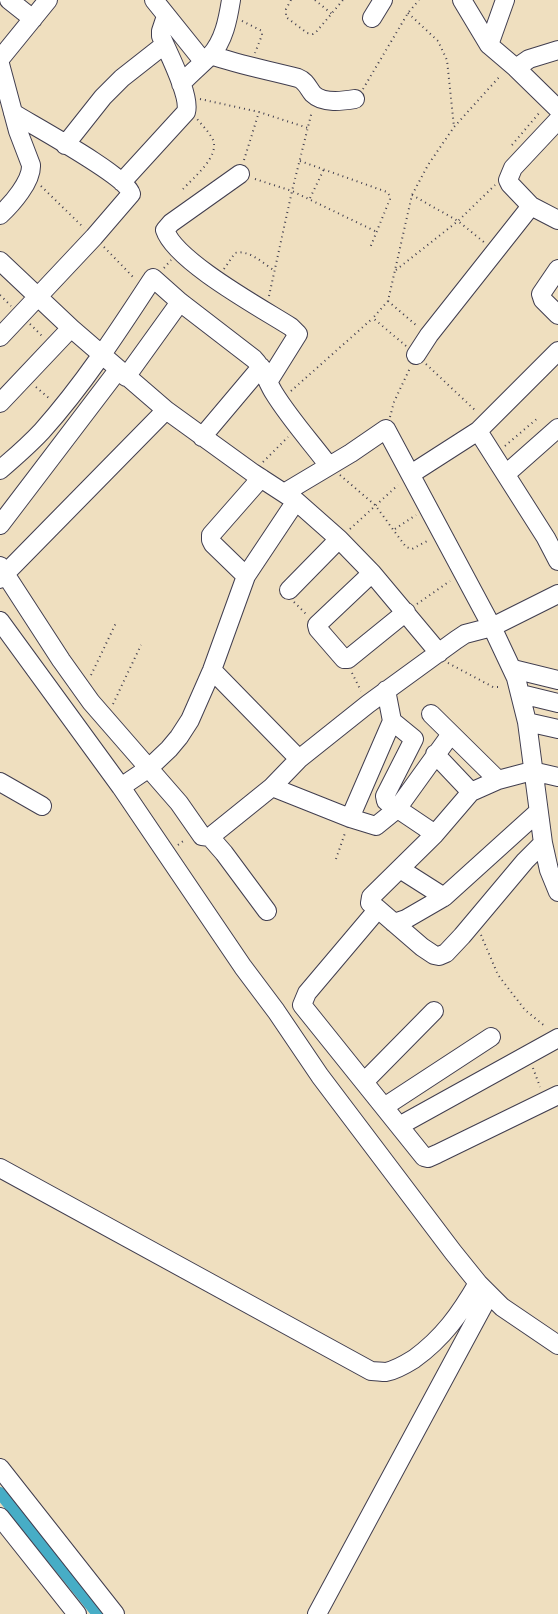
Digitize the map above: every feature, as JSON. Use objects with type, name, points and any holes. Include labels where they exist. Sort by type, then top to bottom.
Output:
[{"type":"street","points":[[9,0],[33,19]]},
{"type":"street","points":[[0,59],[48,0]]},
{"type":"street","points":[[154,0],[166,16],[207,58],[303,80],[316,97],[331,100],[355,99]]},
{"type":"street","points":[[372,18],[383,0]]},
{"type":"street","points":[[462,0],[489,44],[554,105]]},
{"type":"street","points":[[489,44],[505,0]]},
{"type":"street","points":[[185,96],[222,34],[230,7]]},
{"type":"street","points":[[122,182],[184,117],[185,96],[160,31],[166,16]]},
{"type":"street","points":[[65,144],[103,97],[122,78],[164,44]]},
{"type":"street","points":[[514,66],[558,50]]},
{"type":"street","points":[[0,64],[30,165],[30,176],[13,202],[0,215]]},
{"type":"street","points":[[0,337],[131,196],[130,190],[122,182],[100,165],[14,113]]},
{"type":"street","points":[[558,120],[512,168],[508,180],[531,206],[558,220]]},
{"type":"street","points":[[202,437],[264,375],[298,334],[217,281],[180,252],[166,234],[166,228],[240,174]]},
{"type":"street","points":[[416,355],[428,335],[531,206]]},
{"type":"street","points":[[1,264],[122,374],[166,410],[257,476],[290,497],[339,539],[406,612],[437,654]]},
{"type":"street","points":[[558,268],[541,294],[543,300],[558,316]]},
{"type":"street","points":[[0,470],[42,431],[61,408],[149,284],[180,302],[254,359],[279,401],[329,466]]},
{"type":"street","points":[[0,525],[180,302]]},
{"type":"street","points":[[0,403],[71,328]]},
{"type":"street","points":[[411,474],[482,426],[558,351]]},
{"type":"street","points":[[166,410],[2,573],[84,691],[204,834],[224,853],[267,910]]},
{"type":"street","points":[[482,426],[494,456],[546,538],[558,561]]},
{"type":"street","points":[[121,787],[149,768],[169,749],[190,720],[212,670],[246,576],[290,497],[329,466],[386,428],[492,626],[517,680],[527,722],[543,843],[546,858],[558,892]]},
{"type":"street","points":[[506,474],[554,431]]},
{"type":"street","points":[[554,431],[558,451]]},
{"type":"street","points":[[246,576],[210,540],[214,530],[257,476]]},
{"type":"street","points":[[289,590],[339,539]]},
{"type":"street","points":[[372,573],[317,625],[318,629],[346,659],[406,612]]},
{"type":"street","points":[[204,834],[272,787],[299,759],[368,704],[465,634],[492,626],[558,594]]},
{"type":"street","points":[[0,621],[121,787],[165,854],[320,1076],[483,1289],[513,1315],[558,1344]]},
{"type":"street","points":[[212,670],[299,759]]},
{"type":"street","points":[[517,680],[558,680]]},
{"type":"street","points":[[517,680],[558,703]]},
{"type":"street","points":[[350,818],[392,721],[386,690]]},
{"type":"street","points":[[431,714],[498,780]]},
{"type":"street","points":[[392,721],[414,739],[385,796],[386,801],[435,834]]},
{"type":"street","points":[[527,722],[558,729]]},
{"type":"street","points":[[92,747],[110,724]]},
{"type":"street","points":[[272,787],[350,818],[376,826],[397,809],[451,734]]},
{"type":"street","points":[[435,754],[471,792]]},
{"type":"street","points":[[543,843],[525,861],[446,953],[439,956],[422,948],[370,903],[371,897],[435,834],[471,792],[498,780],[532,770],[558,777]]},
{"type":"street","points":[[0,782],[42,806]]},
{"type":"street","points":[[394,923],[406,919],[444,897],[538,812]]},
{"type":"street","points":[[400,869],[444,897]]},
{"type":"street","points":[[378,909],[307,993],[302,1005],[422,1155],[428,1158],[551,1098]]},
{"type":"street","points":[[364,1082],[434,1011]]},
{"type":"street","points":[[399,1126],[528,1056],[554,1034]]},
{"type":"street","points":[[384,1107],[491,1037]]},
{"type":"street","points":[[0,1168],[370,1371],[386,1372],[400,1367],[426,1350],[445,1333],[463,1309],[483,1289]]},
{"type":"street","points":[[317,1614],[483,1289]]},
{"type":"street","points":[[0,1468],[115,1614]]},
{"type":"street","points":[[0,1517],[77,1614]]},
{"type":"path","points":[[291,0],[286,9],[286,16],[307,33],[313,34],[343,0]]},
{"type":"path","points":[[316,0],[332,14]]},
{"type":"path","points":[[355,99],[361,94],[408,13],[419,0]]},
{"type":"path","points":[[230,7],[262,32],[250,68]]},
{"type":"path","points":[[408,13],[438,42],[448,60],[454,127]]},
{"type":"path","points":[[279,401],[373,318],[388,302],[412,195],[428,165],[454,127],[514,66]]},
{"type":"path","points":[[185,96],[259,112],[308,128]]},
{"type":"path","points":[[183,189],[214,153],[213,139],[185,96]]},
{"type":"path","points":[[265,311],[292,191],[316,97]]},
{"type":"path","points":[[512,144],[554,105]]},
{"type":"path","points":[[259,112],[240,174],[292,191],[377,232]]},
{"type":"path","points":[[300,161],[387,192],[390,200],[370,248]]},
{"type":"path","points":[[309,199],[324,168]]},
{"type":"path","points":[[395,270],[458,221],[512,168]]},
{"type":"path","points":[[30,176],[125,267],[149,284],[180,252]]},
{"type":"path","points":[[412,195],[458,221],[495,251]]},
{"type":"path","points":[[217,281],[235,253],[248,254],[275,271]]},
{"type":"path","points":[[388,302],[428,335]]},
{"type":"path","points":[[21,315],[54,347]]},
{"type":"path","points":[[373,318],[416,355],[482,426]]},
{"type":"path","points":[[386,428],[394,402],[416,355]]},
{"type":"path","points":[[25,377],[61,408]]},
{"type":"path","points":[[494,456],[539,417]]},
{"type":"path","points":[[257,476],[298,426]]},
{"type":"path","points":[[329,466],[375,505],[406,546],[412,549],[442,534]]},
{"type":"path","points":[[339,539],[411,474]]},
{"type":"path","points":[[394,529],[428,507]]},
{"type":"path","points":[[406,612],[462,572]]},
{"type":"path","points":[[289,590],[289,597],[317,625]]},
{"type":"path","points":[[84,691],[116,623]]},
{"type":"path","points":[[110,724],[141,645]]},
{"type":"path","points":[[437,654],[493,687],[501,687],[517,680]]},
{"type":"path","points":[[346,659],[368,704]]},
{"type":"path","points":[[336,859],[350,818]]},
{"type":"path","points":[[165,854],[204,834]]},
{"type":"path","points":[[475,921],[498,975],[525,1010],[554,1034]]},
{"type":"path","points":[[528,1056],[551,1098]]},
{"type":"waterway","points":[[0,1493],[98,1614]]}]
